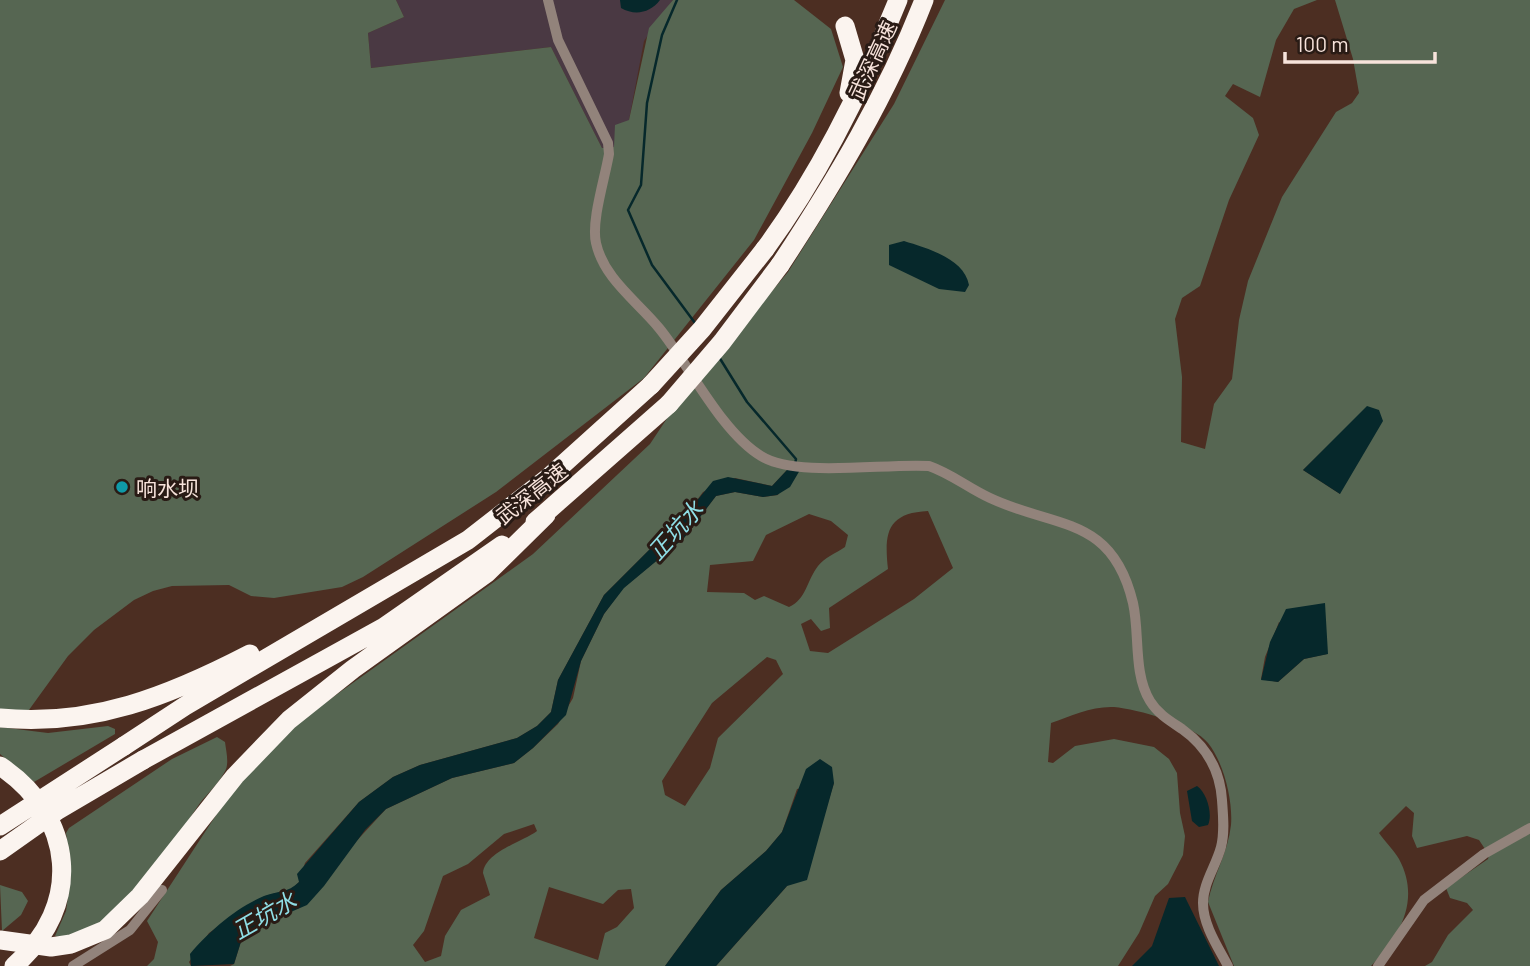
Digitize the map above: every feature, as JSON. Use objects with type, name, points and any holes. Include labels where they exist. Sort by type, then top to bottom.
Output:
[{"type":"highway","name":"武深高速","points":[[0,826],[186,706],[468,540],[549,477],[651,385],[702,329],[786,220],[859,91],[898,0]]},
{"type":"highway","name":"武深高速","points":[[0,851],[58,810],[143,760],[384,627],[546,514],[669,404],[722,342],[780,265],[831,188],[907,43],[924,0]]},
{"type":"highway","points":[[907,43],[939,0]]},
{"type":"highway","points":[[832,141],[855,70],[853,48],[845,26]]},
{"type":"highway","points":[[0,940],[51,947],[80,941],[104,930],[141,896],[235,776],[289,720],[352,669],[487,573],[546,514]]},
{"type":"highway","points":[[0,718],[83,718],[130,708],[164,696],[468,540]]},
{"type":"highway","points":[[0,766],[28,789],[43,808],[56,831],[62,868],[56,906],[49,925],[14,966]]},
{"type":"street","points":[[548,0],[558,40],[608,143],[609,155],[595,229],[601,258],[617,284],[659,328],[737,434],[761,456],[794,465],[929,466],[949,473],[990,498],[1055,519],[1092,535],[1108,546],[1130,591],[1141,673],[1150,702],[1203,748],[1218,780],[1223,824],[1221,846],[1203,903],[1212,935],[1228,966]]},
{"type":"street","points":[[1378,966],[1424,900],[1484,854],[1530,828]]},
{"type":"street","points":[[73,966],[130,930],[162,890]]},
{"type":"shaded area","points":[[396,0],[673,0],[644,41],[629,120],[615,147],[602,148],[551,47],[371,68],[368,33],[404,17]]},
{"type":"green space","points":[[0,0],[396,0],[404,17],[368,33],[371,68],[551,47],[602,148],[614,147],[615,125],[629,120],[649,28],[673,0],[794,0],[831,29],[843,67],[812,133],[754,240],[644,378],[496,492],[363,577],[342,587],[274,598],[251,596],[229,585],[172,586],[134,600],[94,630],[68,656],[26,714],[0,710]]},
{"type":"green space","points":[[945,0],[1317,0],[1294,9],[1276,40],[1260,97],[1233,84],[1225,96],[1253,118],[1259,135],[1229,200],[1200,286],[1182,298],[1175,319],[1182,377],[1181,442],[1205,449],[1214,404],[1232,379],[1239,320],[1248,281],[1282,197],[1336,112],[1352,103],[1359,93],[1353,59],[1335,0],[1530,0],[1530,966],[1425,966],[1432,962],[1448,935],[1473,910],[1467,903],[1450,898],[1446,888],[1488,859],[1489,855],[1479,840],[1467,836],[1417,848],[1412,836],[1414,813],[1406,806],[1379,833],[1397,856],[1405,874],[1408,889],[1404,917],[1391,942],[1371,966],[1234,966],[1208,902],[1231,825],[1229,794],[1219,761],[1208,743],[1191,730],[1136,711],[1106,707],[1051,723],[1048,762],[1053,763],[1075,746],[1114,739],[1154,747],[1169,759],[1177,773],[1185,836],[1183,855],[1168,884],[1155,896],[1139,933],[1118,966],[716,966],[787,886],[815,845],[834,783],[797,789],[782,832],[766,851],[721,890],[665,966],[230,966],[234,964],[244,932],[291,912],[386,809],[452,778],[514,763],[533,748],[558,724],[573,698],[581,661],[604,614],[623,588],[684,538],[716,496],[735,492],[763,497],[778,495],[787,470],[772,486],[735,478],[703,492],[691,508],[604,595],[558,680],[551,712],[537,726],[517,738],[420,765],[393,777],[359,802],[305,863],[299,882],[292,889],[265,896],[248,905],[209,933],[189,962],[191,966],[147,966],[154,959],[158,942],[147,921],[220,809],[259,758],[287,730],[533,554],[650,444],[674,408],[788,272],[894,104]],"holes":[[[1342,432],[1340,494],[1303,470]],[[928,511],[953,568],[914,599],[828,653],[810,651],[801,624],[811,619],[821,631],[830,628],[829,608],[888,569],[888,535],[896,521],[904,516]],[[809,514],[831,521],[848,535],[845,547],[821,563],[814,571],[803,595],[789,607],[764,596],[755,600],[744,593],[707,592],[710,565],[753,561],[766,535]],[[1279,622],[1327,654],[1304,659],[1278,682],[1261,679],[1265,657]],[[767,657],[776,660],[783,674],[718,738],[710,768],[685,806],[665,795],[662,781],[712,703]],[[534,824],[537,831],[490,859],[483,873],[490,895],[461,910],[445,936],[441,956],[425,962],[413,945],[424,931],[443,876],[468,864],[504,834]],[[549,887],[603,904],[618,890],[631,889],[634,908],[617,927],[605,933],[598,960],[534,938]]]},
{"type":"green space","points":[[108,726],[115,729],[115,734],[34,782],[0,754],[0,727],[48,733]]},
{"type":"green space","points":[[217,737],[225,742],[226,770],[138,888],[97,925],[76,935],[55,936],[66,911],[71,875],[66,833],[69,828],[172,759]]},
{"type":"green space","points":[[0,885],[22,892],[28,901],[21,915],[2,931]]},
{"type":"water","points":[[620,0],[660,0],[652,8],[637,12],[621,8]]},
{"type":"water","points":[[904,241],[952,261],[966,276],[969,285],[965,292],[939,289],[889,265],[889,245]]},
{"type":"water","points":[[1367,406],[1379,410],[1383,421],[1340,494],[1303,470]]},
{"type":"water","points":[[787,470],[800,470],[790,487],[777,495],[763,497],[735,492],[716,496],[684,538],[624,588],[604,614],[581,661],[566,715],[533,748],[514,763],[452,778],[386,809],[365,830],[307,905],[244,932],[234,964],[191,966],[190,954],[224,921],[254,901],[295,886],[299,882],[297,874],[359,802],[393,777],[420,765],[517,738],[537,726],[551,712],[558,680],[604,595],[691,508],[713,481],[728,477],[772,486]]},
{"type":"water","points":[[1325,603],[1328,654],[1304,659],[1278,682],[1261,680],[1270,642],[1286,609]]},
{"type":"water","points":[[820,759],[832,767],[834,783],[807,880],[787,886],[716,966],[665,966],[721,890],[766,851],[782,832],[806,769]]},
{"type":"water","points":[[1197,786],[1206,799],[1210,815],[1208,825],[1199,827],[1192,821],[1187,791]]},
{"type":"water","points":[[1185,897],[1219,966],[1132,966],[1152,946],[1169,898]]},
{"type":"waterway","name":"正坑水","points":[[677,0],[662,35],[647,103],[641,185],[628,210],[652,265],[695,323]]},
{"type":"waterway","name":"正坑水","points":[[719,357],[747,402],[796,459],[795,464]]},
{"type":"place","name":"响水坝","points":[[122,487]]}]
